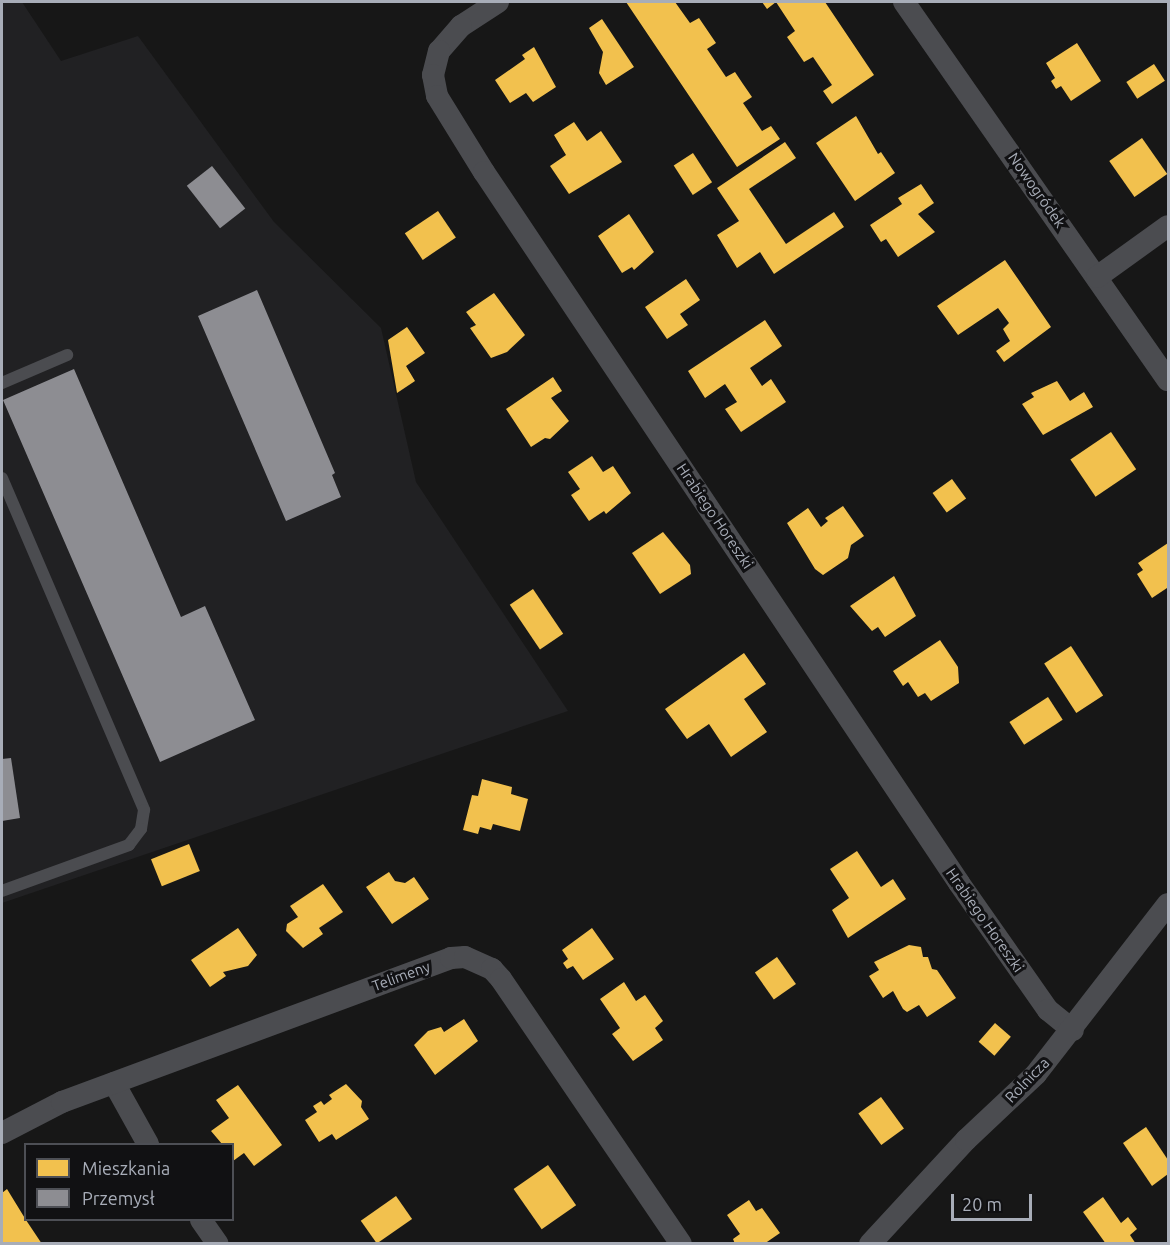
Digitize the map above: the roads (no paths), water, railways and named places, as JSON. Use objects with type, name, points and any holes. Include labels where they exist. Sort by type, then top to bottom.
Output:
[{"type":"street","name":"Hrabiego Horeszki","points":[[498,2],[461,26],[440,51],[433,75],[437,96],[529,240],[959,882],[1048,1010],[1073,1030]]},
{"type":"street","name":"Nowogródek","points":[[904,2],[1168,380]]},
{"type":"street","points":[[1097,277],[1168,226]]},
{"type":"street","name":"Rolnicza","points":[[870,1244],[1073,1030],[1168,904]]},
{"type":"street","name":"Telimeny","points":[[2,1133],[62,1102],[451,958],[465,957],[492,969],[501,979],[681,1244]]},
{"type":"street","points":[[114,1083],[147,1143]]},
{"type":"street","points":[[202,1221],[218,1244]]},
{"type":"lane","points":[[2,384],[68,355]]},
{"type":"lane","points":[[2,478],[144,810],[141,829],[129,845],[2,891]]}]
